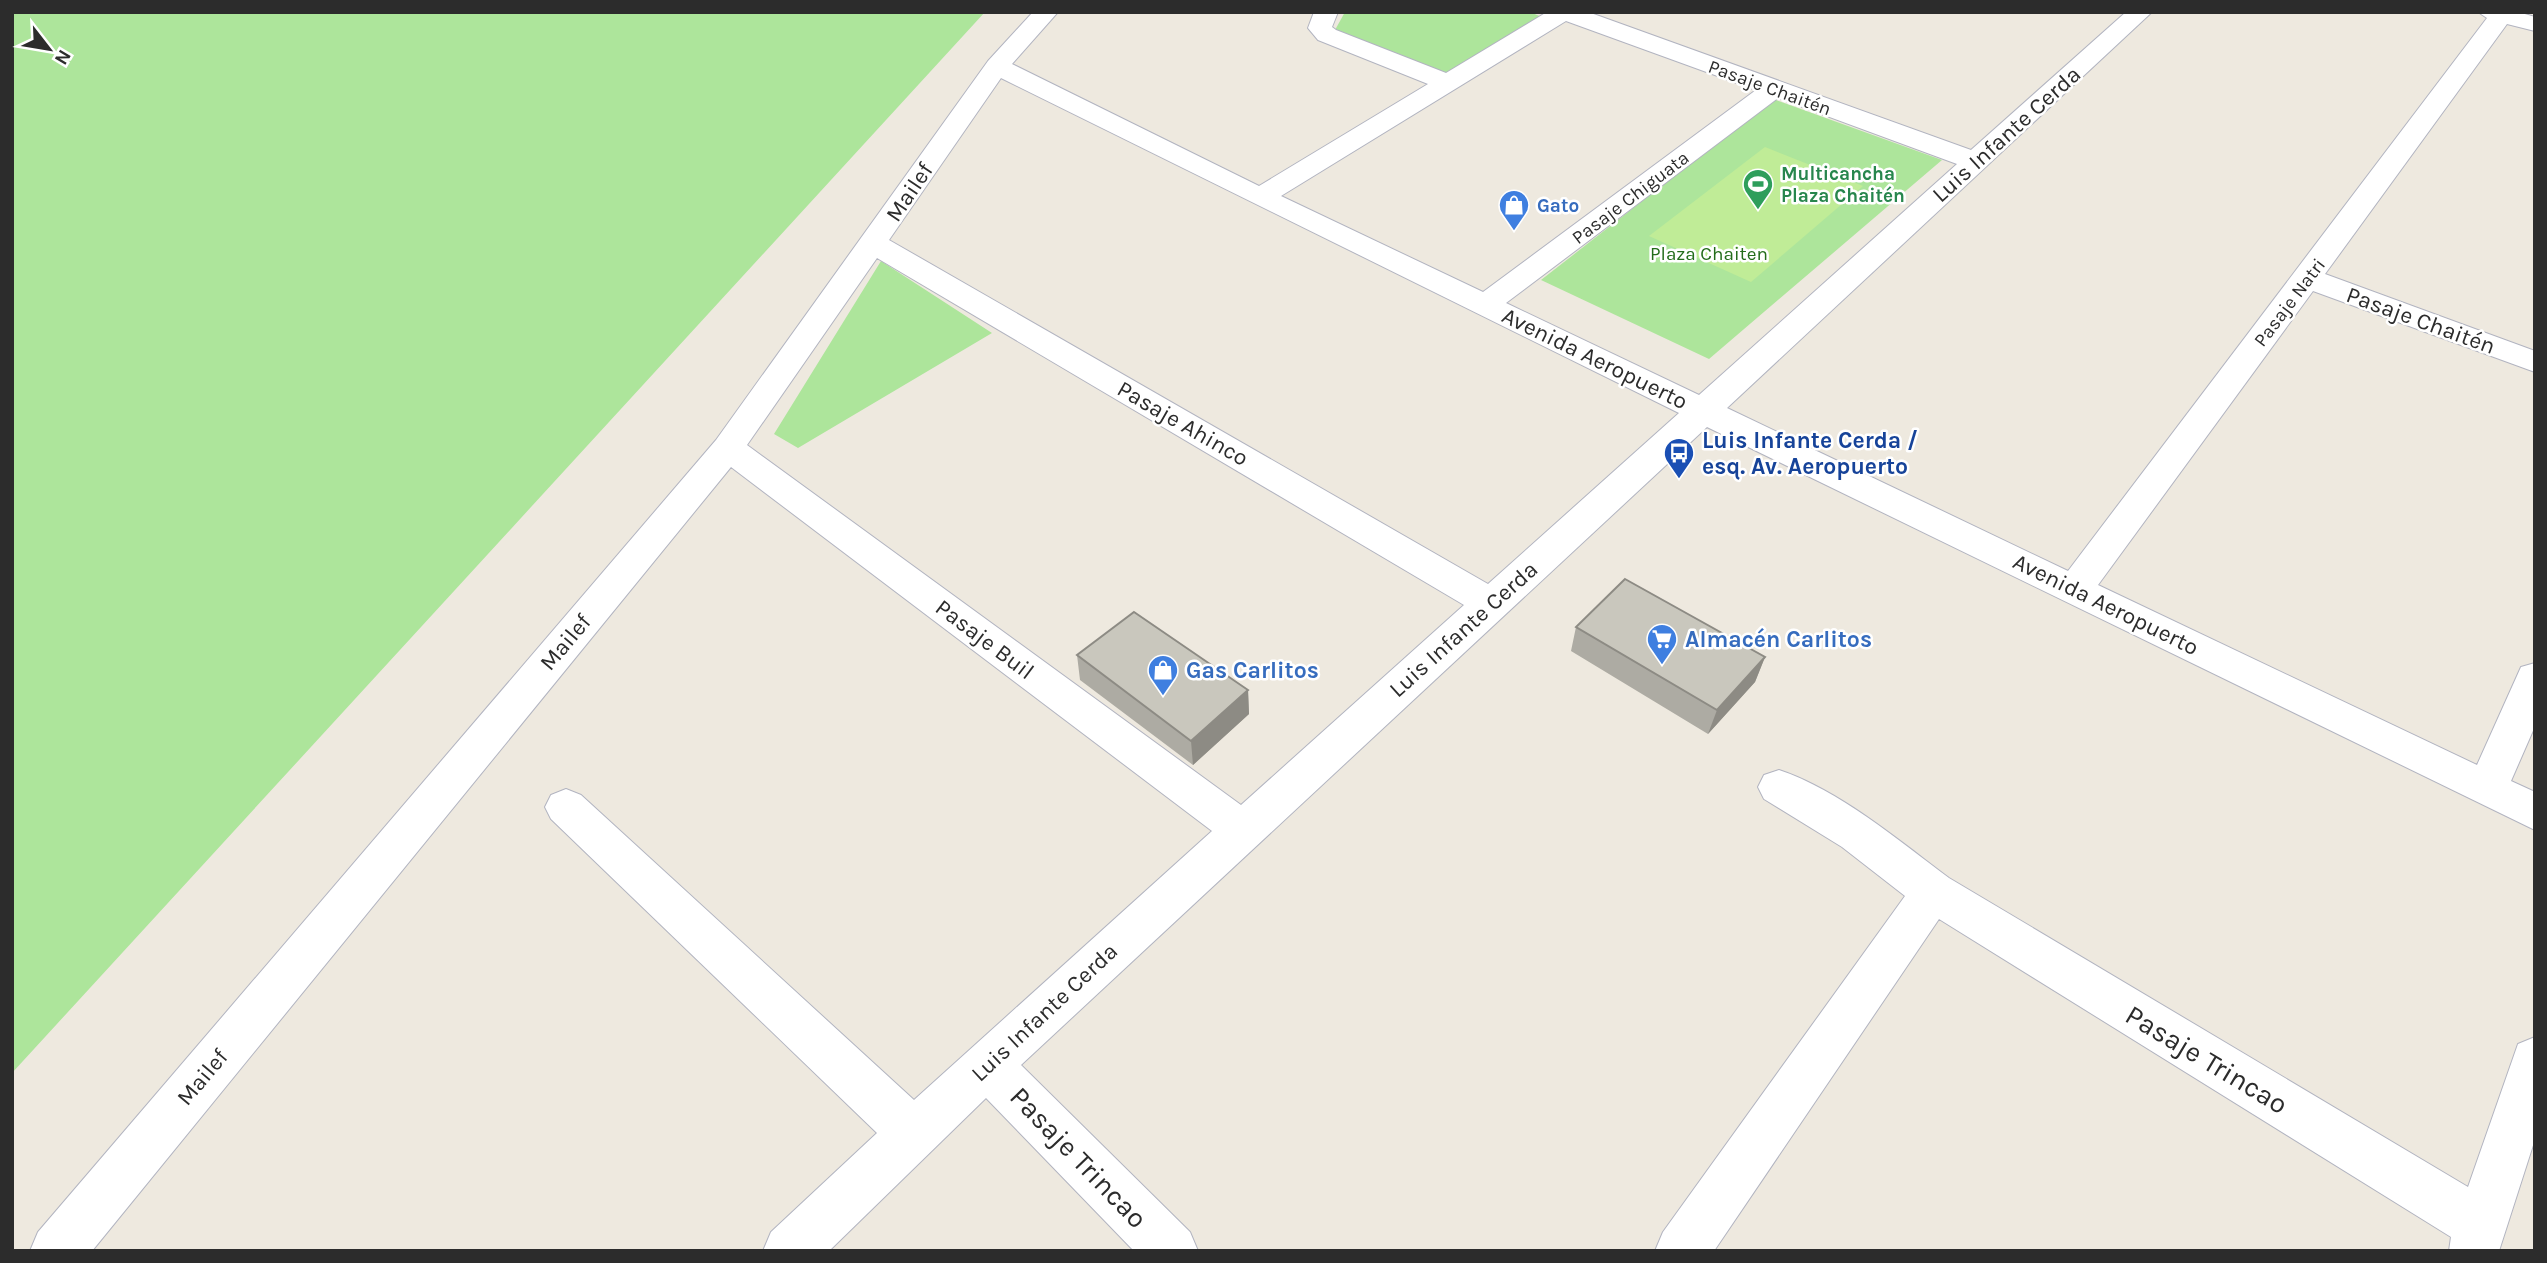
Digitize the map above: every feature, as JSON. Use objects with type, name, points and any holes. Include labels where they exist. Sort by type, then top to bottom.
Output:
[{"type":"street","name":"Mailef","points":[[57,1251],[728,448],[997,66],[1046,12]]},
{"type":"street","points":[[1326,12],[1320,27],[1327,35],[1448,83]]},
{"type":"street","points":[[1259,197],[1564,12]]},
{"type":"street","name":"Pasaje Chaitén","points":[[1564,12],[1975,162]]},
{"type":"street","name":"Luis Infante Cerda","points":[[790,1251],[987,1063],[2140,12]]},
{"type":"street","points":[[2496,14],[2535,24]]},
{"type":"street","name":"Pasaje Natri","points":[[2075,589],[2307,278],[2496,14]]},
{"type":"street","name":"Avenida Aeropuerto","points":[[997,66],[1259,197],[2535,812]]},
{"type":"street","name":"Pasaje Chiguata","points":[[1485,305],[1775,89]]},
{"type":"street","name":"Pasaje Ahinco","points":[[874,244],[1491,603]]},
{"type":"street","name":"Pasaje Chaitén","points":[[2307,278],[2535,362]]},
{"type":"street","name":"Pasaje Buil","points":[[728,448],[1243,830]]},
{"type":"street","points":[[2487,789],[2535,678]]},
{"type":"street","name":"Pasaje Trincao","points":[[1779,787],[1857,834],[1933,892],[2477,1238]]},
{"type":"street","points":[[566,807],[913,1133]]},
{"type":"street","points":[[1682,1251],[1933,892]]},
{"type":"street","points":[[2477,1238],[2535,1060]]},
{"type":"street","name":"Pasaje Trincao","points":[[987,1063],[1171,1251]]},
{"type":"green space","points":[[12,12],[985,12],[12,1073]]},
{"type":"green space","points":[[1345,12],[1530,12],[1544,18],[1444,77],[1335,30]]},
{"type":"green space","name":"Plaza Chaiten","points":[[1773,99],[1942,160],[1709,359],[1541,280]]},
{"type":"green space","name":"Multicancha Plaza Chaitén","points":[[1765,147],[1863,186],[1751,282],[1649,236]]},
{"type":"green space","points":[[881,261],[992,333],[798,448],[774,434]]},
{"type":"building","points":[[1625,579],[1765,657],[1717,710],[1576,627]]},
{"type":"building","name":"Gas Carlitos","points":[[1134,612],[1248,690],[1191,741],[1077,655]]},
{"type":"place","name":"Multicancha Plaza Chaitén","points":[[1758,211]]},
{"type":"place","name":"Gato","points":[[1514,232]]},
{"type":"place","name":"Luis Infante Cerda / esq. Av. Aeropuerto","points":[[1679,480]]},
{"type":"place","name":"Almacén Carlitos","points":[[1662,666]]},
{"type":"place","name":"Gas Carlitos","points":[[1163,697]]}]
